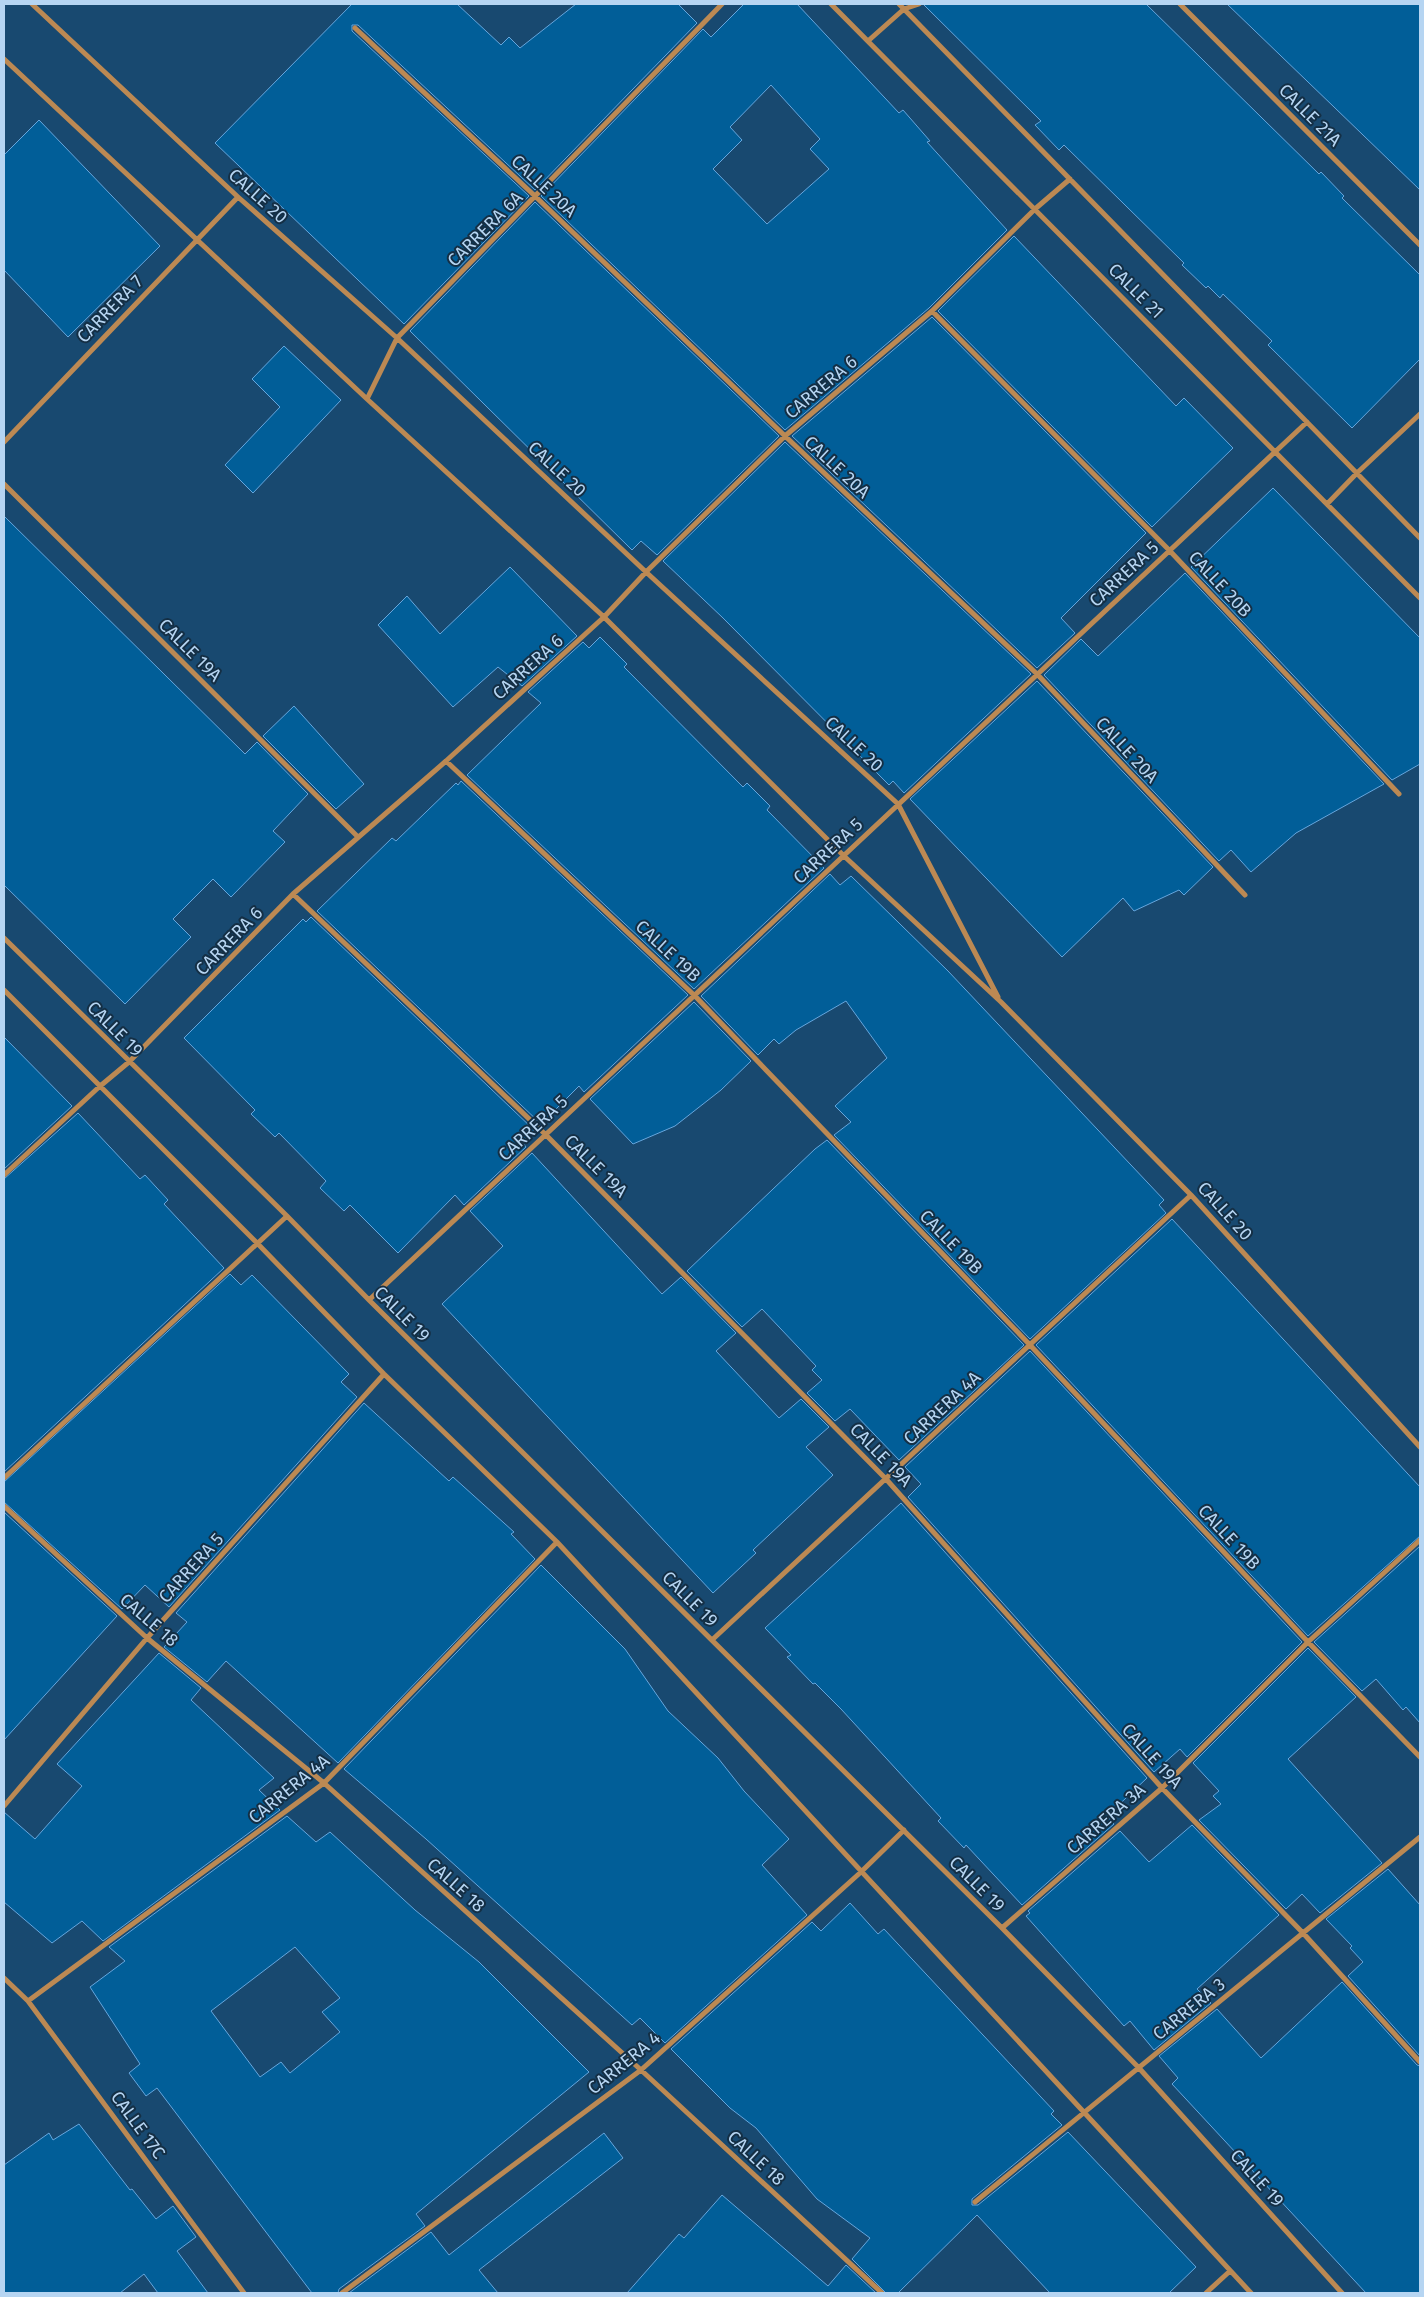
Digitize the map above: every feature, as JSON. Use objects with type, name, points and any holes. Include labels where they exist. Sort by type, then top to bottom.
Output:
[{"type":"street","name":"CALLE 20","points":[[32,4],[238,197],[397,338],[646,572],[898,804],[1001,1002]]},
{"type":"street","name":"CARRERA 6A","points":[[367,400],[397,338],[722,4]]},
{"type":"street","name":"CALLE 21","points":[[831,4],[1420,598]]},
{"type":"street","name":"CALLE 21","points":[[899,4],[1420,538]]},
{"type":"street","points":[[868,41],[904,9],[919,4]]},
{"type":"street","name":"CALLE 21A","points":[[1180,4],[1420,245]]},
{"type":"street","name":"CALLE 20A","points":[[355,28],[536,197],[1037,674],[1245,896]]},
{"type":"street","name":"CALLE 20","points":[[4,60],[367,400],[604,617],[844,856],[1001,1002],[1191,1195],[1420,1447]]},
{"type":"street","name":"CARRERA 6","points":[[4,1175],[99,1087],[129,1062],[293,894],[446,760],[604,617],[646,572],[785,436],[932,311],[1035,209],[1070,179]]},
{"type":"street","name":"CARRERA 7","points":[[4,442],[238,197]]},
{"type":"street","name":"CALLE 20B","points":[[932,311],[1169,550],[1399,794]]},
{"type":"street","points":[[1328,504],[1357,473],[1420,414]]},
{"type":"street","name":"CARRERA 5","points":[[369,1300],[1307,422]]},
{"type":"street","name":"CALLE 19A","points":[[4,484],[357,836]]},
{"type":"street","name":"CALLE 19B","points":[[446,760],[695,996],[1030,1344],[1308,1642],[1420,1757]]},
{"type":"street","name":"CALLE 19A","points":[[293,894],[546,1135],[886,1479],[1162,1788],[1302,1933],[1420,2062]]},
{"type":"street","name":"CALLE 19","points":[[4,938],[287,1216],[369,1300],[1002,1928],[1139,2068],[1342,2293]]},
{"type":"street","points":[[4,990],[257,1243],[384,1374],[558,1542],[1251,2293]]},
{"type":"street","name":"CARRERA 4A","points":[[712,1640],[1191,1195]]},
{"type":"street","points":[[4,1478],[287,1216]]},
{"type":"street","name":"CARRERA 5","points":[[4,1806],[147,1638],[384,1374]]},
{"type":"street","name":"CALLE 18","points":[[4,1506],[147,1638],[324,1783],[882,2293]]},
{"type":"street","name":"CARRERA 3A","points":[[1002,1928],[1162,1788],[1308,1642],[1420,1540]]},
{"type":"street","name":"CARRERA 4A","points":[[28,2001],[324,1783],[558,1542]]},
{"type":"street","name":"CARRERA 4","points":[[342,2293],[640,2070],[861,1872],[904,1830]]},
{"type":"street","name":"CARRERA 3","points":[[975,2202],[1420,1837]]},
{"type":"street","name":"CALLE 17C","points":[[4,1978],[28,2001],[244,2293]]},
{"type":"street","points":[[1206,2293],[1230,2271]]},
{"type":"building","points":[[352,4],[457,4],[501,45],[509,37],[520,48],[576,4],[678,4],[697,23],[535,190],[358,25],[352,25],[352,31],[529,196],[404,324],[215,143]]},
{"type":"building","points":[[744,4],[797,4],[899,113],[903,110],[930,141],[927,142],[1007,230],[929,308],[785,430],[541,196],[703,29],[711,37]],"holes":[[[771,85],[820,139],[810,149],[829,169],[767,224],[713,169],[742,140],[730,127]]]},
{"type":"building","points":[[923,4],[1146,4],[1319,174],[1321,172],[1344,196],[1342,198],[1420,275],[1420,359],[1352,428],[1268,345],[1272,341],[1223,294],[1220,298],[1208,286],[1206,288],[1182,265],[1184,263],[1064,145],[1059,150],[1035,125],[1041,121]]},
{"type":"building","points":[[1227,4],[1420,4],[1420,190],[1334,107]]},
{"type":"building","points":[[39,120],[160,246],[68,337],[4,270],[4,155]]},
{"type":"building","points":[[535,202],[779,436],[657,555],[641,541],[632,550],[410,331]]},
{"type":"building","points":[[1014,236],[1176,406],[1184,398],[1233,448],[1152,527],[938,311]]},
{"type":"building","points":[[932,317],[1146,533],[1061,618],[1075,633],[1037,668],[792,436]]},
{"type":"building","points":[[284,346],[341,400],[253,493],[225,465],[280,407],[252,379]]},
{"type":"building","points":[[785,442],[1031,674],[904,793],[893,781],[889,785],[723,618],[663,561]]},
{"type":"building","points":[[1273,488],[1420,638],[1420,764],[1392,780],[1191,567]]},
{"type":"building","points":[[4,516],[245,754],[257,742],[308,794],[273,831],[285,842],[231,897],[213,879],[173,919],[191,937],[125,1004],[4,885]]},
{"type":"building","points":[[510,567],[577,636],[522,686],[498,667],[453,707],[378,625],[407,596],[440,634]]},
{"type":"building","points":[[1185,573],[1384,784],[1296,833],[1251,872],[1231,850],[1219,861],[1044,675],[1081,639],[1098,656]]},
{"type":"building","points":[[600,637],[627,664],[624,667],[743,787],[747,783],[770,806],[767,810],[824,868],[694,989],[467,775],[541,703],[528,692],[583,642],[589,648]]},
{"type":"building","points":[[1037,681],[1213,867],[1184,895],[1179,890],[1134,911],[1123,898],[1062,957],[910,799]]},
{"type":"building","points":[[294,706],[364,784],[336,809],[263,736]]},
{"type":"building","points":[[461,781],[688,995],[584,1092],[579,1086],[541,1124],[317,911],[392,838],[396,841],[456,783],[458,785]]},
{"type":"building","points":[[830,874],[840,885],[851,876],[948,971],[1164,1200],[1159,1205],[1166,1213],[1030,1339],[834,1135],[851,1122],[835,1106],[887,1058],[846,1001],[796,1030],[779,1044],[774,1039],[758,1055],[701,996]]},
{"type":"building","points":[[311,917],[534,1130],[522,1142],[526,1147],[464,1205],[455,1195],[398,1253],[350,1205],[344,1211],[320,1188],[326,1181],[279,1133],[275,1137],[251,1114],[255,1110],[184,1038],[303,919],[306,922]]},
{"type":"building","points":[[694,1002],[751,1061],[721,1090],[675,1126],[633,1144],[590,1099]]},
{"type":"building","points":[[4,1037],[72,1106],[4,1169]]},
{"type":"building","points":[[78,1113],[140,1179],[145,1175],[168,1200],[164,1204],[224,1268],[4,1472],[4,1179]]},
{"type":"building","points":[[827,1140],[1024,1345],[899,1460],[850,1409],[835,1421],[807,1393],[822,1380],[812,1370],[816,1366],[762,1309],[742,1327],[687,1271],[815,1149]]},
{"type":"building","points":[[532,1153],[662,1294],[681,1277],[736,1333],[716,1351],[779,1418],[801,1399],[829,1427],[806,1447],[833,1475],[753,1550],[756,1553],[713,1593],[442,1304],[503,1246],[470,1211]]},
{"type":"building","points":[[1172,1219],[1420,1487],[1420,1536],[1308,1636],[1036,1345]]},
{"type":"building","points":[[230,1274],[241,1285],[252,1275],[349,1374],[341,1382],[357,1397],[169,1607],[145,1585],[122,1609],[4,1502],[4,1482]]},
{"type":"building","points":[[1030,1351],[1302,1642],[1187,1757],[1180,1749],[1154,1772],[908,1497],[921,1484],[905,1467]]},
{"type":"building","points":[[364,1403],[449,1481],[453,1477],[514,1532],[511,1534],[535,1559],[338,1763],[226,1661],[207,1682],[164,1647],[187,1622],[176,1613]]},
{"type":"building","points":[[901,1503],[1147,1778],[1107,1816],[1114,1824],[1022,1905],[966,1845],[964,1848],[938,1821],[941,1818],[841,1709],[787,1657],[791,1655],[765,1628]]},
{"type":"building","points":[[4,1512],[117,1616],[4,1740]]},
{"type":"building","points":[[1420,1546],[1420,1723],[1406,1707],[1403,1710],[1376,1679],[1362,1691],[1314,1642]]},
{"type":"building","points":[[541,1565],[625,1649],[668,1711],[718,1758],[744,1791],[789,1839],[762,1865],[807,1915],[665,2043],[640,2018],[632,2025],[426,1839],[344,1769]]},
{"type":"building","points":[[1308,1648],[1356,1697],[1288,1759],[1382,1863],[1320,1913],[1302,1894],[1286,1909],[1199,1820],[1221,1804],[1213,1796],[1219,1791],[1193,1763]]},
{"type":"building","points":[[159,1653],[201,1688],[191,1700],[274,1778],[259,1790],[280,1810],[103,1941],[82,1921],[52,1943],[4,1902],[4,1812],[35,1839],[82,1786],[57,1764]]},
{"type":"building","points":[[287,1816],[316,1842],[330,1832],[415,1910],[479,1962],[589,2072],[416,2214],[425,2226],[339,2289],[338,2293],[312,2293],[157,2088],[146,2096],[129,2073],[140,2064],[90,1987],[125,1961],[109,1947]],"holes":[[[295,1947],[340,1998],[322,2012],[340,2032],[290,2073],[281,2062],[260,2077],[211,2011]]]},
{"type":"building","points":[[1192,1825],[1279,1915],[1197,1989],[1211,2003],[1154,2050],[1130,2021],[1124,2026],[1026,1916],[1030,1913],[1028,1911],[1120,1831],[1149,1862]]},
{"type":"building","points":[[1388,1869],[1420,1905],[1420,2056],[1348,1976],[1363,1962],[1350,1948],[1352,1946],[1326,1919]]},
{"type":"building","points":[[850,1903],[878,1934],[884,1929],[1054,2111],[1051,2114],[1062,2125],[972,2199],[972,2205],[978,2205],[1068,2132],[1196,2267],[1169,2293],[1050,2293],[977,2215],[898,2293],[886,2293],[852,2259],[870,2238],[817,2199],[756,2128],[730,2108],[671,2049],[812,1922],[821,1931]]},
{"type":"building","points":[[1342,1982],[1417,2065],[1420,2066],[1420,2293],[1366,2293],[1172,2084],[1178,2078],[1159,2056],[1217,2009],[1261,2058]]},
{"type":"building","points":[[79,2124],[130,2190],[132,2189],[156,2219],[173,2206],[196,2237],[177,2251],[208,2293],[158,2293],[144,2274],[120,2293],[4,2293],[4,2165],[49,2133],[53,2140]]},
{"type":"building","points":[[604,2133],[623,2158],[479,2270],[498,2293],[349,2293],[431,2232],[449,2255]]},
{"type":"building","points":[[722,2195],[828,2286],[846,2265],[876,2293],[627,2293],[679,2234],[684,2238]]}]
